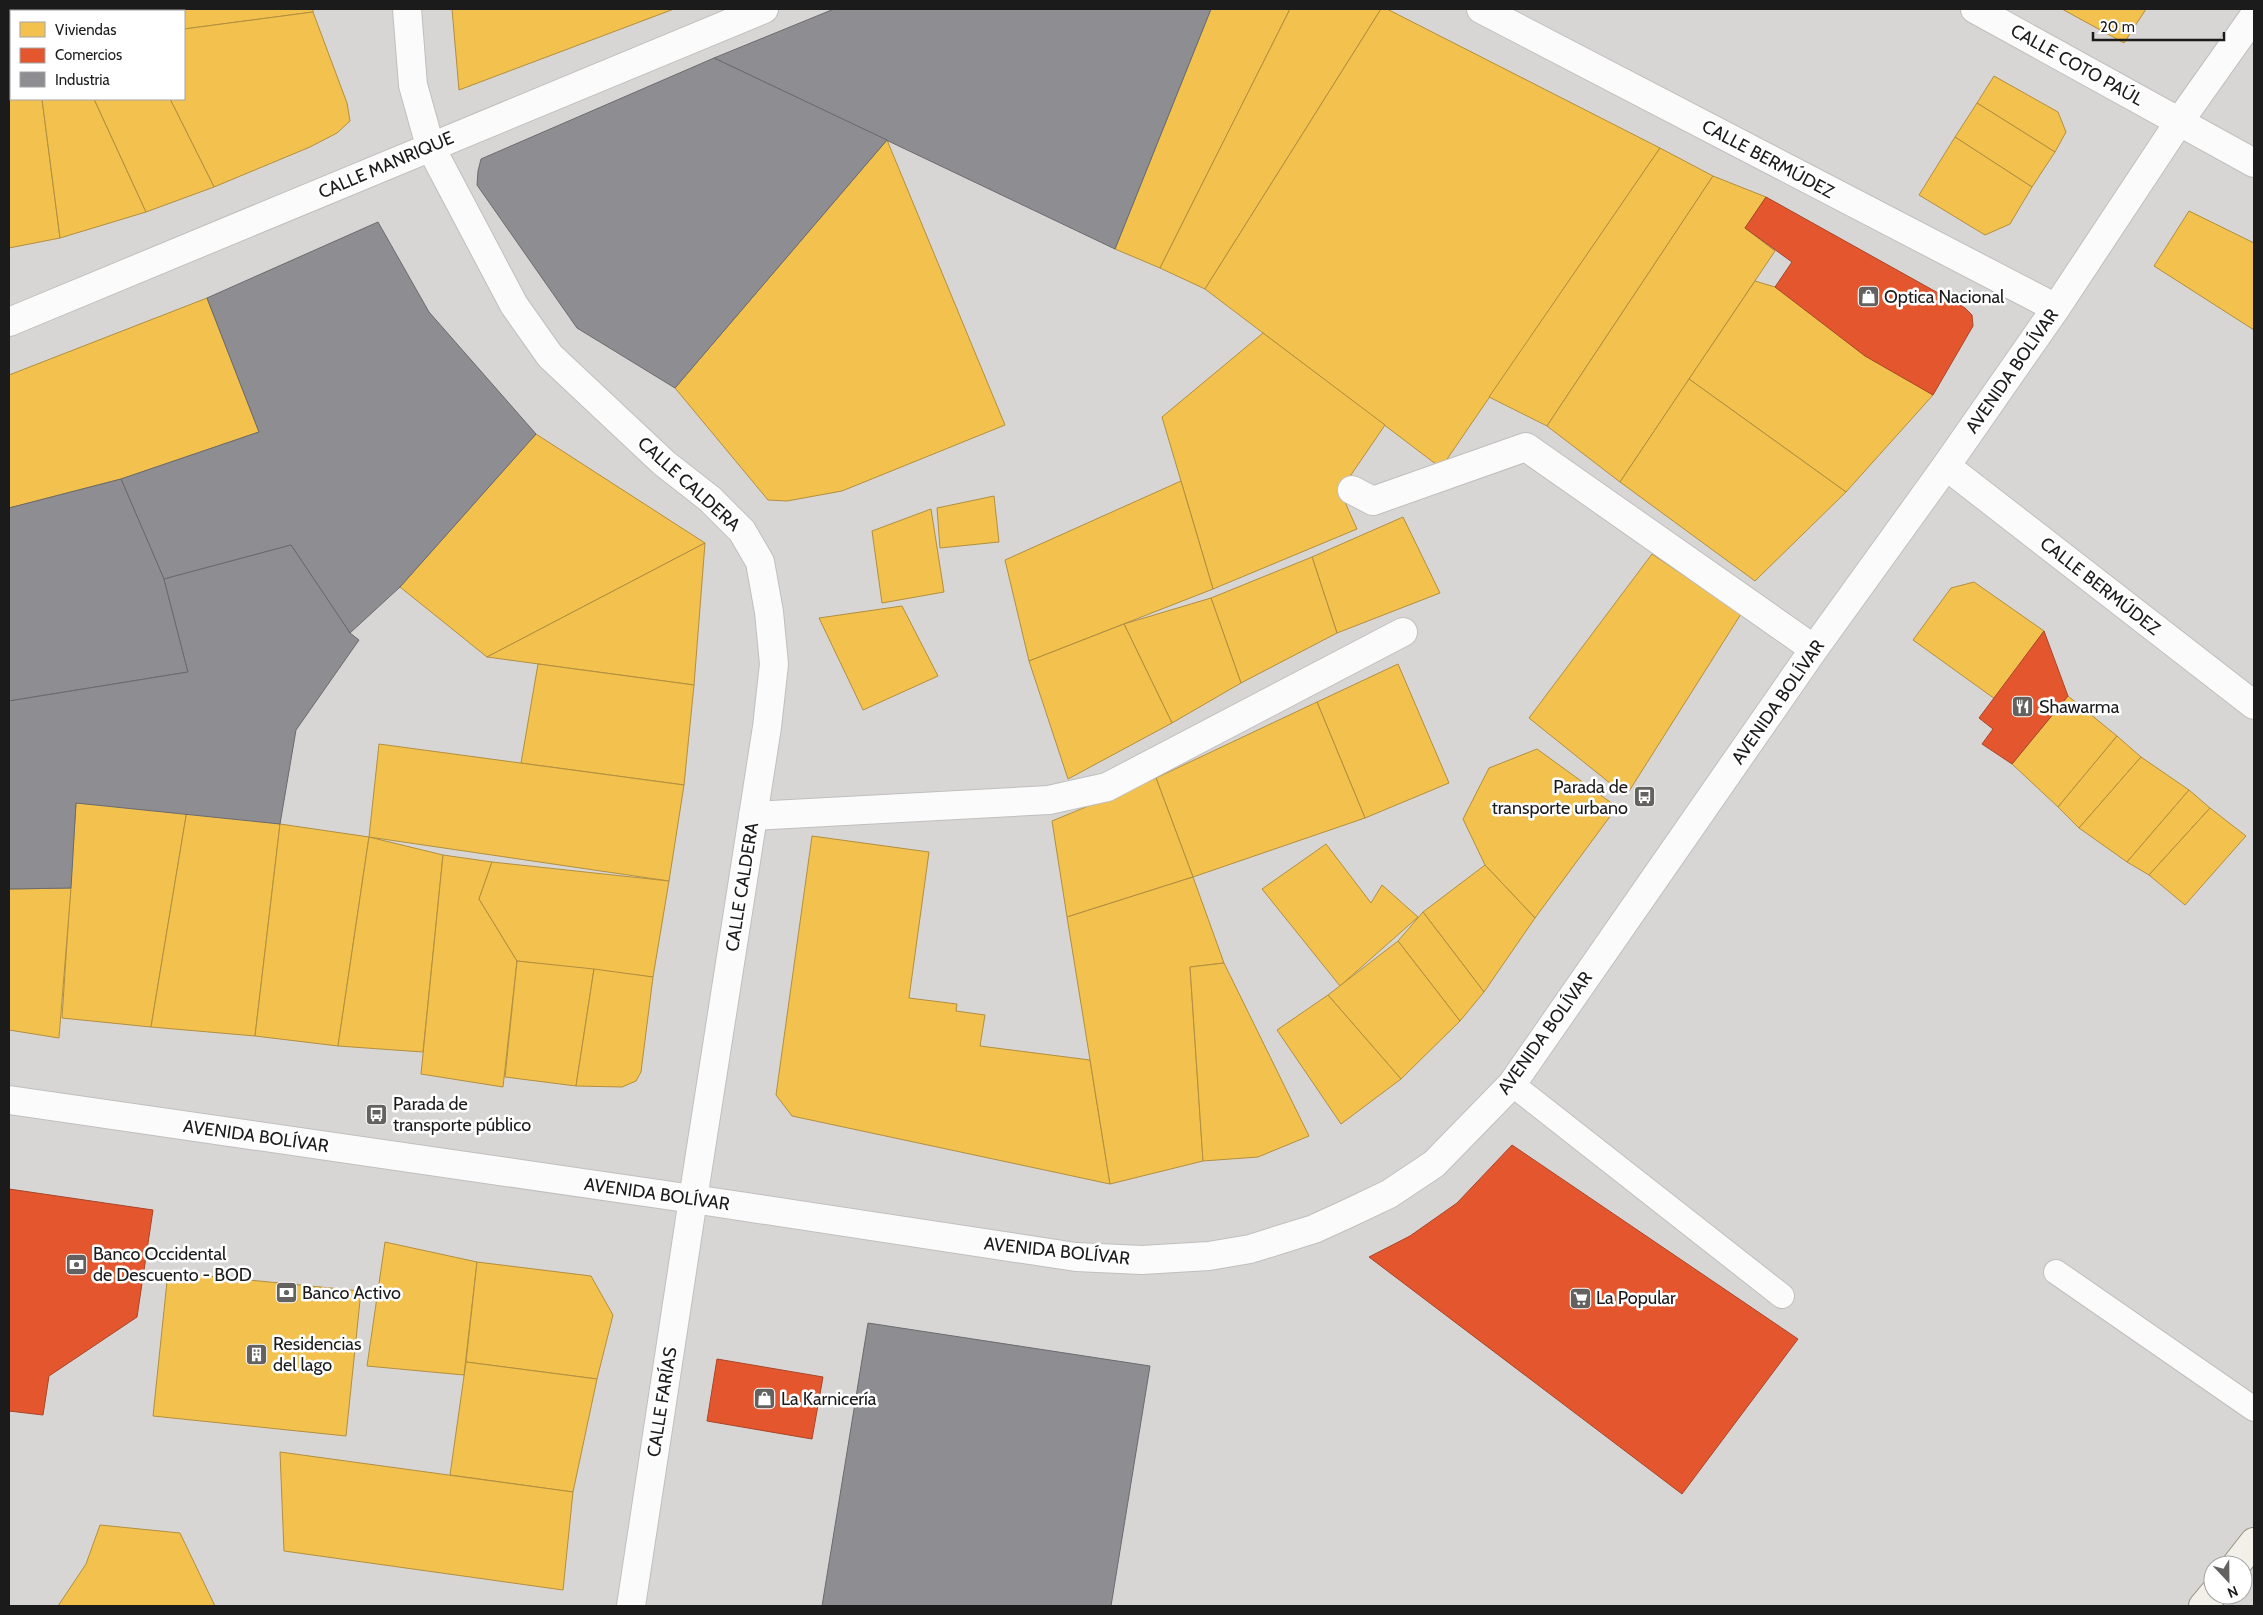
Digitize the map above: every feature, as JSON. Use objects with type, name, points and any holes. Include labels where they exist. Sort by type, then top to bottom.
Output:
[{"type":"street","name":"CALLE CALDERA","points":[[407,9],[413,85],[430,146],[514,305],[550,356],[664,463],[710,499],[742,531],[760,562],[769,612],[774,664],[754,816],[693,1199]]},
{"type":"street","name":"CALLE MANRIQUE","points":[[9,322],[764,9]]},
{"type":"street","name":"CALLE BERMÚDEZ","points":[[1481,9],[2056,308]]},
{"type":"street","name":"CALLE COTO PAÚL","points":[[1975,9],[2254,163]]},
{"type":"street","name":"AVENIDA BOLÍVAR","points":[[9,1100],[693,1199],[1076,1257],[1142,1260],[1209,1256],[1250,1250],[1314,1229],[1389,1194],[1434,1164],[1512,1084],[1814,649],[1946,466],[2056,308],[2179,122],[2254,16]]},
{"type":"street","points":[[1352,490],[1373,501],[1526,447],[1814,649]]},
{"type":"street","name":"CALLE BERMÚDEZ","points":[[1946,466],[2254,705]]},
{"type":"street","points":[[754,816],[1049,800],[1106,787],[1403,632]]},
{"type":"street","name":"CALLE FARÍAS","points":[[631,1606],[693,1199]]},
{"type":"street","points":[[2244,1555],[2254,1542]]},
{"type":"lane","points":[[1512,1084],[1782,1296]]},
{"type":"lane","points":[[2056,1272],[2254,1409]]},
{"type":"shaded area","points":[[9,9],[2254,9],[2254,1606],[9,1606]]},
{"type":"building: Viviendas","points":[[9,9],[41,9],[10,10],[10,100],[42,100],[60,238],[9,248]]},
{"type":"building: Viviendas","points":[[313,9],[313,12],[185,29],[185,10],[117,10]]},
{"type":"building: Viviendas","points":[[452,9],[674,9],[459,90]]},
{"type":"building: Viviendas","points":[[1211,9],[1290,9],[1160,268],[1115,249]]},
{"type":"building: Viviendas","points":[[1290,9],[1381,9],[1205,289],[1160,268]]},
{"type":"building: Viviendas","points":[[1381,9],[1387,9],[1660,148],[1441,468],[1205,289]]},
{"type":"building: Viviendas","points":[[2062,9],[2146,9],[2124,43]]},
{"type":"building: Viviendas","points":[[313,12],[347,103],[350,121],[337,133],[310,147],[214,187],[170,100],[185,100],[185,29]]},
{"type":"building: Viviendas","points":[[1994,76],[2058,112],[2066,132],[2055,152],[1977,103]]},
{"type":"building: Viviendas","points":[[42,100],[94,100],[146,212],[60,238]]},
{"type":"building: Viviendas","points":[[94,100],[170,100],[214,187],[146,212]]},
{"type":"building: Viviendas","points":[[1977,103],[2055,152],[2032,187],[1955,137]]},
{"type":"building: Viviendas","points":[[1955,137],[2032,187],[2010,224],[1985,235],[1919,195]]},
{"type":"building: Viviendas","points":[[887,140],[1005,425],[842,491],[787,501],[768,500],[675,388]]},
{"type":"building: Viviendas","points":[[1660,148],[1713,176],[1547,426],[1489,397]]},
{"type":"building: Viviendas","points":[[1713,176],[1766,197],[1745,228],[1775,251],[1620,482],[1547,426]]},
{"type":"building: Viviendas","points":[[2189,211],[2254,243],[2254,330],[2154,266]]},
{"type":"building: Viviendas","points":[[1755,281],[1775,287],[1933,395],[1846,492],[1689,379]]},
{"type":"building: Viviendas","points":[[207,298],[259,432],[121,479],[9,508],[9,375]]},
{"type":"building: Viviendas","points":[[1263,333],[1385,425],[1340,491],[1357,529],[1213,589],[1162,417]]},
{"type":"building: Viviendas","points":[[1689,379],[1846,492],[1755,581],[1620,482]]},
{"type":"building: Viviendas","points":[[536,434],[705,543],[487,657],[400,587]]},
{"type":"building: Viviendas","points":[[1181,481],[1213,589],[1029,661],[1005,560]]},
{"type":"building: Viviendas","points":[[994,496],[999,542],[940,548],[937,508]]},
{"type":"building: Viviendas","points":[[931,509],[944,592],[882,603],[872,531]]},
{"type":"building: Viviendas","points":[[1403,517],[1440,593],[1337,633],[1312,557]]},
{"type":"building: Viviendas","points":[[705,543],[694,685],[487,657]]},
{"type":"building: Viviendas","points":[[1652,554],[1741,614],[1626,796],[1529,718]]},
{"type":"building: Viviendas","points":[[1312,557],[1337,633],[1241,683],[1211,598]]},
{"type":"building: Viviendas","points":[[1974,582],[2044,631],[1995,699],[1913,640],[1951,588]]},
{"type":"building: Viviendas","points":[[1211,598],[1241,683],[1172,723],[1124,624]]},
{"type":"building: Viviendas","points":[[902,606],[938,676],[863,710],[819,618]]},
{"type":"building: Viviendas","points":[[1124,624],[1172,723],[1068,779],[1029,661]]},
{"type":"building: Viviendas","points":[[538,664],[694,685],[684,785],[521,763]]},
{"type":"building: Viviendas","points":[[1398,664],[1449,783],[1365,818],[1317,702]]},
{"type":"building: Viviendas","points":[[2068,696],[2117,736],[2058,807],[2012,764]]},
{"type":"building: Viviendas","points":[[1317,702],[1365,818],[1193,877],[1156,778]]},
{"type":"building: Viviendas","points":[[2117,736],[2141,757],[2079,828],[2058,807]]},
{"type":"building: Viviendas","points":[[379,744],[684,785],[669,881],[369,837]]},
{"type":"building: Viviendas","points":[[1537,749],[1617,807],[1535,918],[1485,865],[1463,819],[1489,768]]},
{"type":"building: Viviendas","points":[[2141,757],[2189,790],[2127,862],[2079,828]]},
{"type":"building: Viviendas","points":[[1156,778],[1193,877],[1067,917],[1052,821]]},
{"type":"building: Viviendas","points":[[2189,790],[2210,808],[2149,875],[2127,862]]},
{"type":"building: Viviendas","points":[[76,803],[187,810],[151,1027],[62,1018]]},
{"type":"building: Viviendas","points":[[2210,808],[2246,836],[2185,905],[2149,875]]},
{"type":"building: Viviendas","points":[[187,810],[280,824],[255,1036],[151,1027]]},
{"type":"building: Viviendas","points":[[280,824],[369,837],[338,1046],[255,1036]]},
{"type":"building: Viviendas","points":[[812,836],[929,852],[909,998],[957,1004],[956,1011],[985,1015],[980,1046],[1090,1060],[1110,1184],[792,1116],[776,1095]]},
{"type":"building: Viviendas","points":[[369,837],[443,855],[423,1052],[338,1046]]},
{"type":"building: Viviendas","points":[[1326,844],[1371,903],[1382,885],[1418,917],[1340,986],[1262,889]]},
{"type":"building: Viviendas","points":[[443,855],[492,862],[479,899],[517,961],[503,1087],[421,1074]]},
{"type":"building: Viviendas","points":[[492,862],[669,881],[653,977],[517,961],[479,899]]},
{"type":"building: Viviendas","points":[[1485,865],[1535,918],[1484,992],[1423,912]]},
{"type":"building: Viviendas","points":[[1193,877],[1224,963],[1190,967],[1203,1161],[1110,1184],[1067,917]]},
{"type":"building: Viviendas","points":[[71,888],[59,1038],[9,1030],[9,889]]},
{"type":"building: Viviendas","points":[[1423,912],[1484,992],[1460,1021],[1398,941]]},
{"type":"building: Viviendas","points":[[1398,941],[1460,1021],[1401,1079],[1328,995]]},
{"type":"building: Viviendas","points":[[517,961],[594,969],[576,1086],[505,1077]]},
{"type":"building: Viviendas","points":[[1224,963],[1309,1136],[1258,1157],[1203,1161],[1190,967]]},
{"type":"building: Viviendas","points":[[594,969],[653,977],[641,1072],[636,1081],[622,1087],[576,1086]]},
{"type":"building: Viviendas","points":[[1328,995],[1401,1079],[1341,1124],[1277,1030]]},
{"type":"building: Viviendas","points":[[385,1242],[477,1262],[464,1375],[367,1366]]},
{"type":"building: Viviendas","points":[[477,1262],[591,1276],[613,1315],[597,1379],[466,1362]]},
{"type":"building: Viviendas","name":"Residencias del lago","points":[[168,1272],[361,1291],[346,1436],[153,1416]]},
{"type":"building: Viviendas","points":[[466,1362],[597,1379],[573,1492],[450,1475]]},
{"type":"building: Viviendas","points":[[280,1452],[573,1492],[563,1590],[284,1551]]},
{"type":"building: Viviendas","points":[[100,1525],[180,1533],[215,1606],[58,1606],[86,1564]]},
{"type":"building: Comercios","name":"Optica Nacional","points":[[1766,197],[1965,308],[1972,315],[1973,326],[1933,395],[1865,356],[1775,287],[1792,262],[1745,228]]},
{"type":"building: Comercios","name":"Shawarma","points":[[2044,631],[2068,696],[2012,764],[1982,744],[1993,729],[1979,718]]},
{"type":"building: Comercios","name":"La Popular","points":[[1512,1145],[1798,1339],[1682,1494],[1369,1257],[1410,1236],[1457,1203]]},
{"type":"building: Comercios","name":"Banco Occidental de Descuento - BOD","points":[[9,1189],[153,1210],[137,1317],[49,1376],[43,1415],[9,1411]]},
{"type":"building: Comercios","name":"La Karnicería","points":[[717,1359],[823,1377],[812,1439],[707,1421]]},
{"type":"building: Industria","points":[[834,9],[1211,9],[1115,249],[714,58]]},
{"type":"building: Industria","points":[[714,58],[887,140],[675,388],[577,328],[477,185],[478,171],[481,159]]},
{"type":"building: Industria","points":[[378,222],[429,312],[536,434],[400,587],[350,633],[291,545],[164,579],[121,479],[259,432],[207,298]]},
{"type":"building: Industria","points":[[121,479],[164,579],[188,672],[9,701],[9,508]]},
{"type":"building: Industria","points":[[291,545],[350,633],[359,640],[296,730],[280,824],[76,803],[71,888],[9,889],[9,701],[188,672],[164,579]]},
{"type":"building: Industria","points":[[868,1323],[1150,1366],[1111,1606],[822,1606]]},
{"type":"place","name":"Optica Nacional","points":[[1868,297]]},
{"type":"place","name":"Shawarma","points":[[2023,707]]},
{"type":"place","name":"Parada de transporte urbano","points":[[1644,797]]},
{"type":"place","name":"Parada de transporte público","points":[[377,1114]]},
{"type":"place","name":"Banco Occidental de Descuento - BOD","points":[[77,1264]]},
{"type":"place","name":"Banco Activo","points":[[286,1293]]},
{"type":"place","name":"La Popular","points":[[1580,1298]]},
{"type":"place","name":"Residencias del lago","points":[[257,1354]]},
{"type":"place","name":"La Karnicería","points":[[765,1399]]}]
